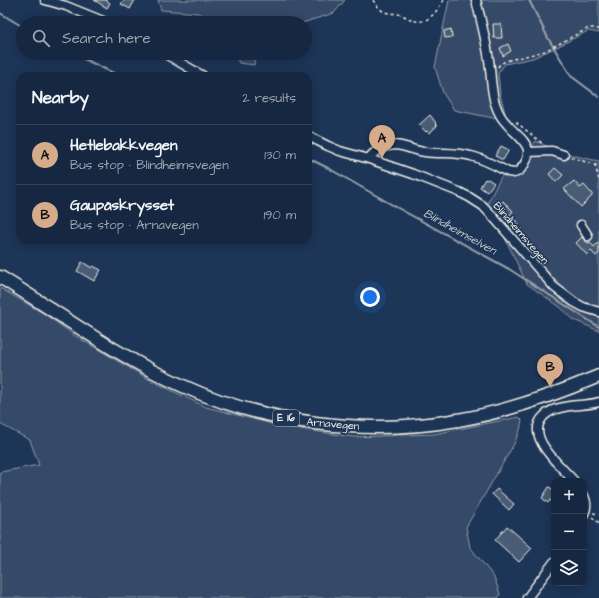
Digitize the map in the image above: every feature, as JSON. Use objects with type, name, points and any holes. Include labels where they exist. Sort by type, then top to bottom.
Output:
[{"type":"highway","name":"Arnavegen","points":[[0,277],[109,346],[178,384],[221,401],[273,416],[301,421],[335,425],[379,427],[437,424],[480,416],[519,405],[599,377]]},
{"type":"street","points":[[45,0],[66,6],[91,16]]},
{"type":"street","points":[[369,159],[373,153],[386,146],[398,145],[425,152],[440,154],[463,154],[513,173],[522,167],[528,152],[521,138],[506,124],[496,107],[489,59],[476,0]]},
{"type":"street","points":[[176,60],[196,72]]},
{"type":"street","name":"Blindheimsvegen","points":[[312,138],[340,151],[369,159],[459,192],[477,202],[483,206],[495,219],[554,287],[574,302],[583,307],[599,312]]},
{"type":"street","points":[[528,152],[552,151],[564,155]]},
{"type":"street","points":[[582,225],[588,236]]},
{"type":"street","points":[[571,478],[543,444],[537,431],[538,425],[541,419],[558,408],[599,402]]},
{"type":"street","points":[[527,598],[551,566]]},
{"type":"path","points":[[373,0],[375,5],[383,12],[398,14],[417,22],[427,19],[433,15],[444,0]]},
{"type":"path","points":[[497,72],[497,67],[502,62],[545,50],[589,28],[599,29]]},
{"type":"path","points":[[512,119],[552,151]]},
{"type":"path","points":[[564,155],[595,165],[599,164]]},
{"type":"path","points":[[595,165],[599,180]]},
{"type":"path","points":[[586,514],[599,523]]},
{"type":"shaded area","points":[[158,0],[345,0],[334,13],[312,20],[312,16],[205,16],[198,13],[161,10]]},
{"type":"shaded area","points":[[449,0],[599,0],[599,33],[588,31],[533,58],[505,64],[498,73],[500,94],[505,113],[493,118],[454,110],[443,93],[435,67]]},
{"type":"shaded area","points":[[238,60],[254,60],[254,65],[239,63]]},
{"type":"shaded area","points":[[536,141],[566,153],[599,161],[599,331],[574,320],[560,307],[527,284],[502,232],[490,218],[488,202],[502,175],[517,165]]},
{"type":"shaded area","points":[[0,288],[43,313],[77,337],[152,381],[206,407],[280,426],[353,437],[434,434],[519,417],[522,420],[520,430],[514,444],[466,527],[470,547],[494,577],[500,594],[498,598],[0,598],[0,472],[39,465],[30,440],[0,424]]},
{"type":"building","points":[[94,0],[106,0],[110,3],[107,8]]},
{"type":"building","points":[[124,0],[135,0],[130,9],[121,4]]},
{"type":"building","points":[[493,24],[501,24],[502,38],[494,38]]},
{"type":"building","points":[[451,29],[452,37],[445,38],[444,31]]},
{"type":"building","points":[[508,44],[511,51],[503,56],[500,48]]},
{"type":"building","points":[[430,115],[437,126],[429,133],[419,125]]},
{"type":"building","points":[[501,146],[509,150],[503,160],[495,156]]},
{"type":"building","points":[[555,168],[563,175],[556,182],[549,174]]},
{"type":"building","points":[[485,179],[488,179],[494,183],[487,192],[480,187]]},
{"type":"building","points":[[574,181],[580,188],[584,185],[592,194],[592,196],[581,207],[564,189]]},
{"type":"building","points":[[503,201],[513,211],[508,217],[497,207]]},
{"type":"building","points":[[512,217],[518,223],[512,229],[506,223]]},
{"type":"building","points":[[582,237],[585,241],[590,242],[594,247],[599,242],[599,253],[596,256],[591,251],[587,255],[576,243]]},
{"type":"building","points":[[82,262],[92,268],[93,266],[101,270],[94,281],[77,271]]},
{"type":"building","points":[[549,487],[551,488],[551,500],[548,503],[542,498]]},
{"type":"building","points":[[497,489],[514,504],[509,510],[492,494]]},
{"type":"building","points":[[507,526],[532,548],[519,562],[495,540]]},
{"type":"waterway","points":[[529,0],[548,38],[571,76],[599,97]]},
{"type":"waterway","name":"Blindheimselven","points":[[0,13],[16,23]]},
{"type":"waterway","name":"Blindheimselven","points":[[86,60],[111,72]]},
{"type":"waterway","name":"Blindheimselven","points":[[312,160],[509,269],[599,327]]},
{"type":"place","name":"Hetlebakkvegen","points":[[382,158]]},
{"type":"place","name":"Gaupåskrysset","points":[[550,387]]}]
